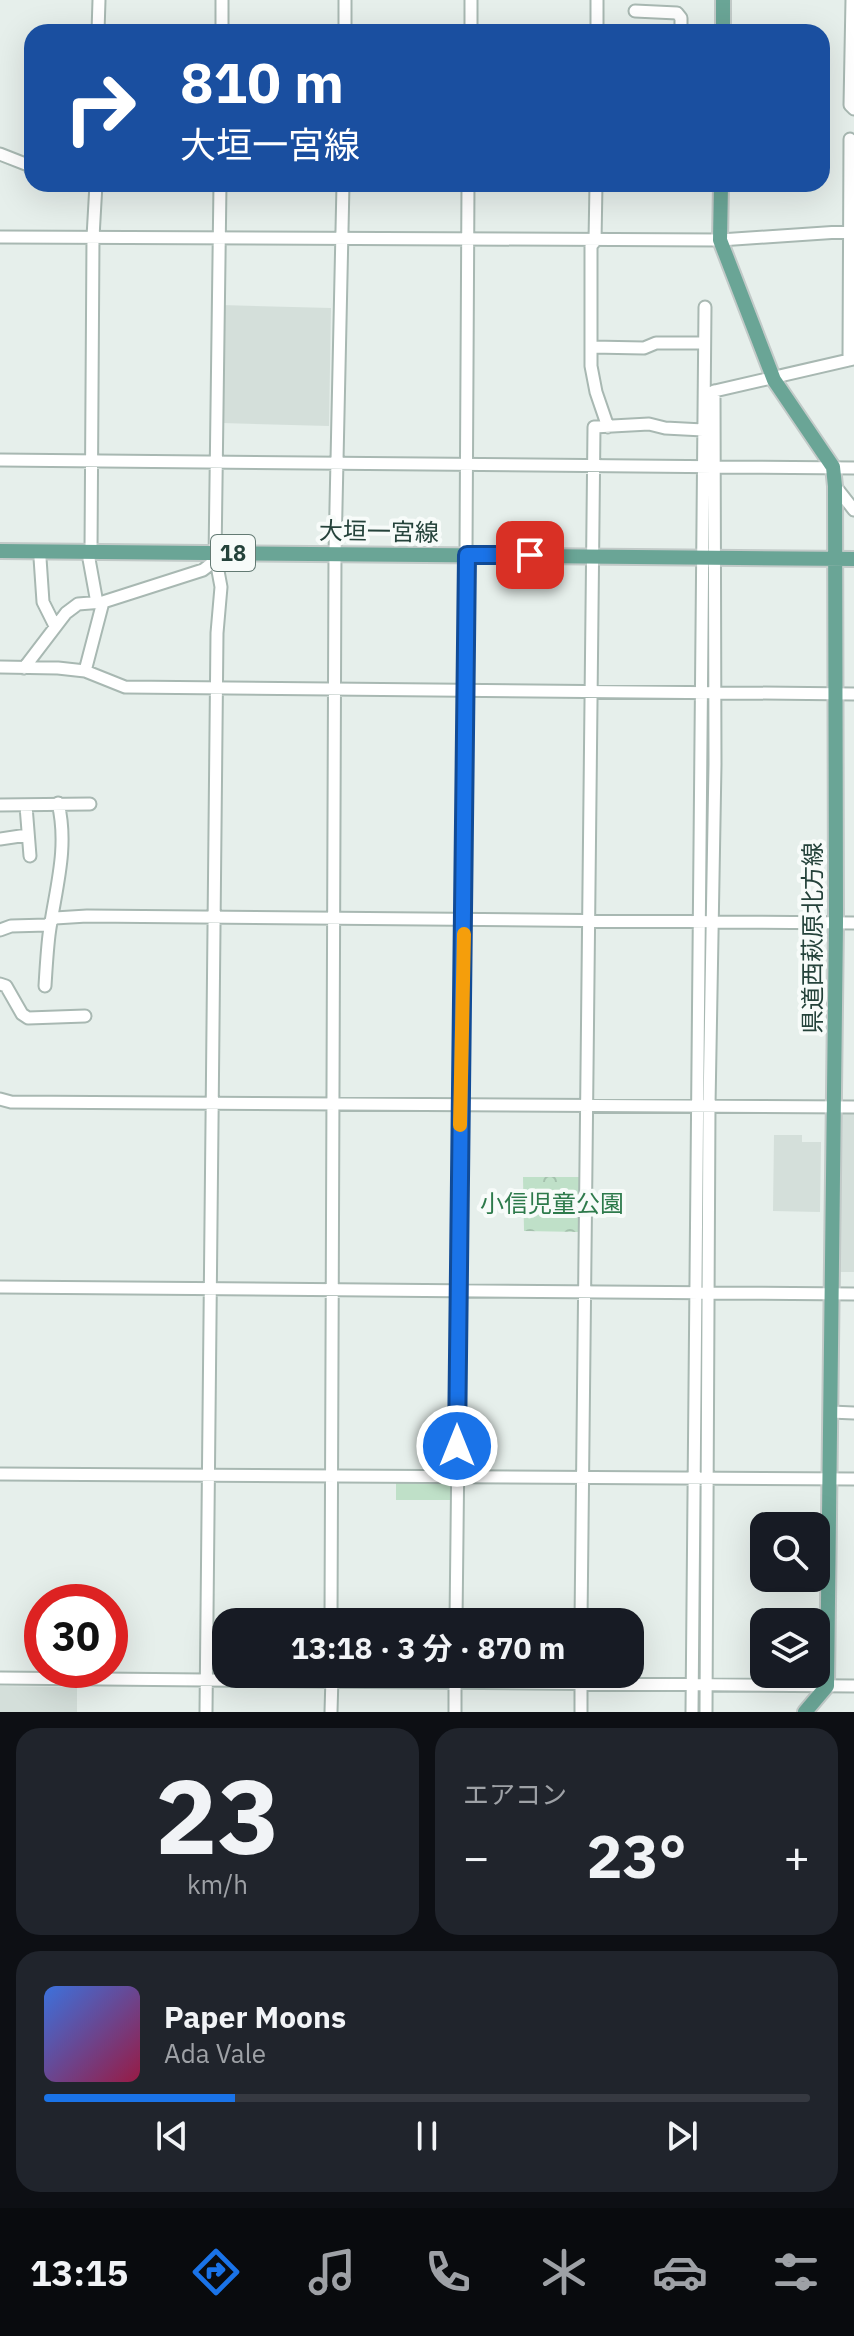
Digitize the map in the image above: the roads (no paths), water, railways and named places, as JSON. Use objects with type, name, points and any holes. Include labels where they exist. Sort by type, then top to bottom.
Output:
[{"type":"main road","points":[[723,0],[723,24]]},
{"type":"main road","name":"県道西萩原北方線","points":[[721,192],[720,240],[773,377],[833,467],[835,486],[836,922],[828,1608]]},
{"type":"main road","name":"大垣一宮線","points":[[0,551],[90,555],[835,562],[854,565]]},
{"type":"main road","name":"大垣一宮線","points":[[0,558],[90,555]]},
{"type":"main road","name":"大垣一宮線","points":[[835,562],[854,559]]},
{"type":"main road","points":[[805,1712],[825,1688]]},
{"type":"street","points":[[98,24],[99,0]]},
{"type":"street","points":[[222,0],[222,24]]},
{"type":"street","points":[[345,0],[345,24]]},
{"type":"street","points":[[471,0],[471,24]]},
{"type":"street","points":[[597,0],[597,24]]},
{"type":"street","points":[[852,0],[850,105],[854,109]]},
{"type":"street","points":[[635,11],[677,13],[681,24]]},
{"type":"street","points":[[709,392],[851,360],[850,139]]},
{"type":"street","points":[[0,154],[24,163]]},
{"type":"street","points":[[85,671],[100,603],[90,555],[96,192]]},
{"type":"street","points":[[206,1712],[212,917],[217,633],[221,587],[216,556],[220,192]]},
{"type":"street","points":[[331,1608],[335,557],[343,192]]},
{"type":"street","points":[[456,1608],[468,192]]},
{"type":"street","points":[[596,192],[595,241],[591,246],[593,377],[608,427]]},
{"type":"street","points":[[0,237],[595,241],[720,240],[852,231]]},
{"type":"street","points":[[692,1712],[694,1293],[715,764],[707,693],[709,392],[704,343],[705,307]]},
{"type":"street","points":[[592,347],[644,348],[656,343],[704,343]]},
{"type":"street","points":[[708,466],[703,430],[709,392]]},
{"type":"street","points":[[581,1608],[594,427],[649,424],[703,430]]},
{"type":"street","points":[[0,460],[854,468]]},
{"type":"street","points":[[835,486],[854,510]]},
{"type":"street","points":[[24,668],[55,626],[78,604],[100,603],[203,570],[216,556]]},
{"type":"street","points":[[40,558],[43,602],[55,626]]},
{"type":"street","points":[[0,667],[85,671],[125,687],[216,690],[854,694]]},
{"type":"street","points":[[45,986],[63,840],[58,803]]},
{"type":"street","points":[[0,805],[90,804]]},
{"type":"street","points":[[26,806],[30,856]]},
{"type":"street","points":[[0,839],[27,835]]},
{"type":"street","points":[[0,930],[11,926],[47,925],[55,918],[87,916],[854,923]]},
{"type":"street","points":[[0,984],[6,986],[22,1014],[28,1018],[85,1016]]},
{"type":"street","points":[[0,1099],[11,1102],[854,1107]]},
{"type":"street","points":[[703,1106],[708,1292],[706,1712]]},
{"type":"street","points":[[0,1287],[854,1294]]},
{"type":"street","points":[[831,1412],[854,1413]]},
{"type":"street","points":[[0,1474],[854,1479]]},
{"type":"street","points":[[0,1678],[212,1680]]},
{"type":"street","points":[[644,1681],[750,1685]]},
{"type":"street","points":[[830,1686],[854,1686]]},
{"type":"street","points":[[331,1712],[332,1688]]},
{"type":"street","points":[[455,1688],[455,1712]]},
{"type":"street","points":[[581,1688],[581,1712]]},
{"type":"park label","name":"小信児童公園","points":[[552,1204]]}]
